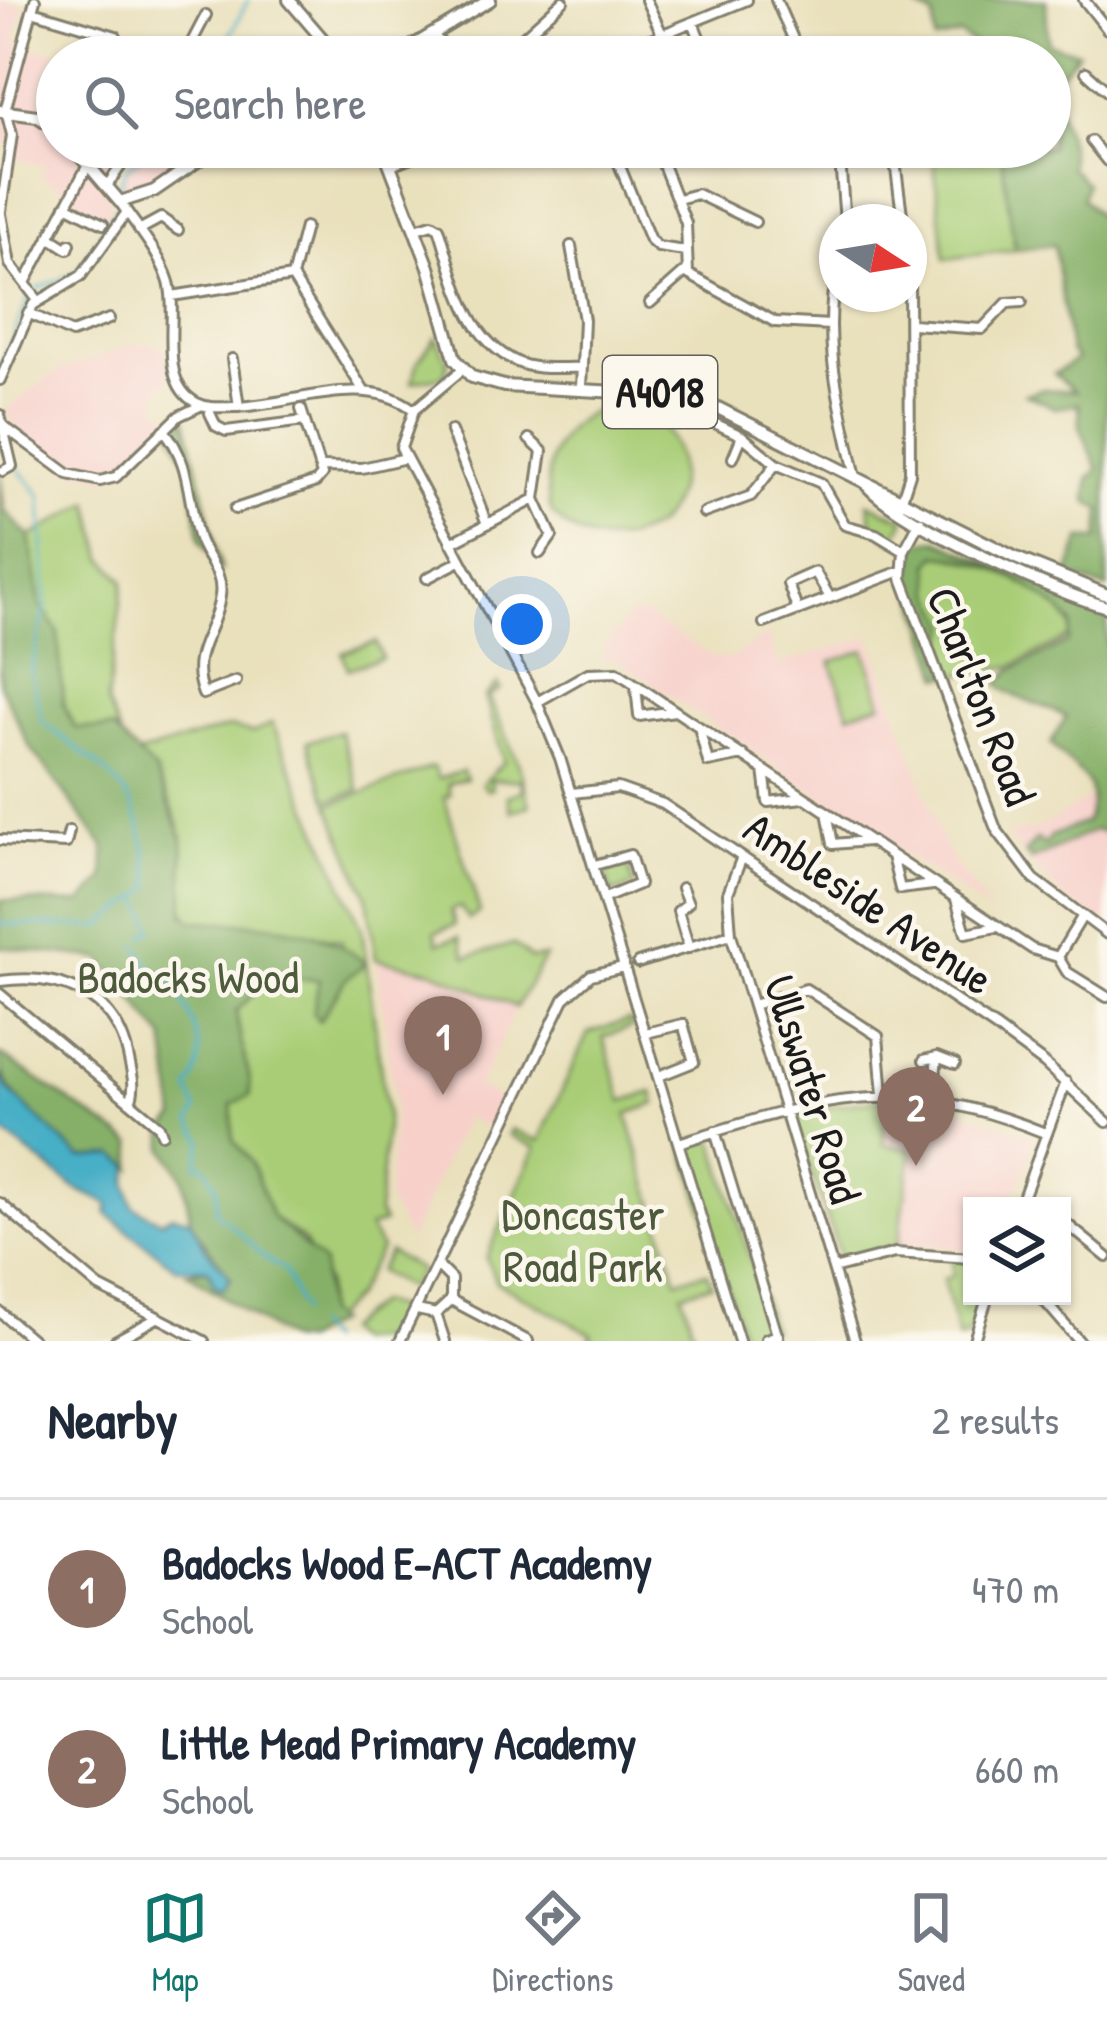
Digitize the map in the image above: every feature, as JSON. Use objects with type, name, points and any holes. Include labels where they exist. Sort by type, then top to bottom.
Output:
[{"type":"main road","points":[[434,36],[490,0]]},
{"type":"main road","points":[[295,2],[321,36]]},
{"type":"main road","points":[[4,114],[36,116]]},
{"type":"main road","points":[[92,168],[109,183],[123,207],[187,168]]},
{"type":"main road","points":[[392,168],[416,229],[453,354],[463,369]]},
{"type":"main road","name":"A4018","points":[[463,369],[486,383],[694,396],[1075,598],[1107,608]]},
{"type":"main road","name":"A4018","points":[[922,515],[1107,595]]},
{"type":"street","points":[[646,0],[662,34]]},
{"type":"street","points":[[657,36],[747,0]]},
{"type":"street","points":[[776,0],[792,36]]},
{"type":"street","points":[[524,36],[563,1]]},
{"type":"street","points":[[38,298],[5,253],[1,215],[12,135],[4,114],[34,5],[116,36]]},
{"type":"street","points":[[1083,7],[1107,28]]},
{"type":"street","points":[[197,36],[206,22]]},
{"type":"street","points":[[693,22],[699,36]]},
{"type":"street","points":[[1084,71],[1107,91]]},
{"type":"street","points":[[1091,143],[1107,161]]},
{"type":"street","points":[[26,281],[86,168]]},
{"type":"street","points":[[109,183],[119,168]]},
{"type":"street","points":[[616,168],[650,240],[658,247],[685,250]]},
{"type":"street","points":[[665,168],[686,223],[686,271]]},
{"type":"street","points":[[840,168],[843,204]]},
{"type":"street","points":[[897,168],[901,204]]},
{"type":"street","points":[[678,199],[697,194],[755,222]]},
{"type":"street","points":[[66,205],[103,224]]},
{"type":"street","points":[[0,378],[38,298],[81,276],[123,207],[165,272],[172,296],[179,387],[219,428],[304,421]]},
{"type":"street","points":[[138,230],[161,218],[178,230]]},
{"type":"street","points":[[305,226],[292,278],[364,391]]},
{"type":"street","points":[[416,229],[439,228],[472,323],[501,351],[532,366],[582,368]]},
{"type":"street","points":[[49,237],[68,249],[70,244]]},
{"type":"street","points":[[571,246],[584,320],[581,388]]},
{"type":"street","points":[[650,303],[686,271]]},
{"type":"street","points":[[686,271],[775,322],[830,325]]},
{"type":"street","points":[[172,296],[292,278]]},
{"type":"street","points":[[913,324],[982,329],[1016,300]]},
{"type":"street","points":[[832,312],[833,378],[849,456],[860,480]]},
{"type":"street","points":[[900,504],[910,474],[912,312]]},
{"type":"street","points":[[28,314],[72,333],[109,319]]},
{"type":"street","points":[[233,359],[239,407]]},
{"type":"street","points":[[463,369],[414,410],[402,437],[405,453],[537,702],[572,793],[739,1341]]},
{"type":"street","points":[[178,416],[364,391],[388,392],[414,410]]},
{"type":"street","points":[[1,420],[68,474],[100,481],[116,477],[178,416],[189,398]]},
{"type":"street","points":[[235,509],[316,482],[322,467],[301,409]]},
{"type":"street","points":[[671,420],[692,412],[711,429],[742,436],[776,464],[821,483],[852,530],[876,534],[904,550]]},
{"type":"street","points":[[1,420],[9,465]]},
{"type":"street","points":[[164,430],[185,462],[199,542],[220,578],[214,621],[198,649],[199,683],[203,694],[236,681]]},
{"type":"street","points":[[451,431],[487,524]]},
{"type":"street","points":[[734,458],[742,436]]},
{"type":"street","points":[[530,439],[542,451],[536,499],[552,536],[540,553]]},
{"type":"street","points":[[322,467],[362,468],[405,453]]},
{"type":"street","points":[[843,472],[849,456]]},
{"type":"street","points":[[704,513],[726,510],[755,493],[776,464]]},
{"type":"street","points":[[448,538],[536,499]]},
{"type":"street","name":"Charlton Road","points":[[922,515],[904,550],[901,571],[986,812],[1023,868],[1107,934]]},
{"type":"street","points":[[427,578],[460,561]]},
{"type":"street","points":[[764,623],[901,571]]},
{"type":"street","points":[[797,609],[788,584],[814,572],[829,596]]},
{"type":"street","points":[[537,702],[594,671],[613,670],[1043,956],[1058,957]]},
{"type":"street","points":[[636,684],[639,716],[644,719],[676,711]]},
{"type":"street","points":[[699,726],[708,762],[743,755]]},
{"type":"street","points":[[764,769],[772,805],[806,797]]},
{"type":"street","name":"Ambleside Avenue","points":[[572,793],[606,786],[640,793],[742,857],[1066,1082],[1107,1122]]},
{"type":"street","points":[[826,811],[833,844],[870,841]]},
{"type":"street","points":[[0,840],[28,837],[67,843],[70,831]]},
{"type":"street","points":[[892,855],[901,890],[937,884]]},
{"type":"street","points":[[595,865],[631,856],[640,886],[605,898]]},
{"type":"street","name":"Ullswater Road","points":[[742,857],[728,893],[731,934],[855,1341]]},
{"type":"street","points":[[682,888],[688,903],[678,910],[689,948]]},
{"type":"street","points":[[956,897],[966,933],[999,927]]},
{"type":"street","points":[[1058,957],[1082,917]]},
{"type":"street","points":[[638,963],[731,934]]},
{"type":"street","points":[[1058,957],[1067,972],[1107,997]]},
{"type":"street","points":[[400,1341],[564,999],[591,975],[623,967]]},
{"type":"street","points":[[0,981],[66,982],[118,1022],[135,1087],[130,1102]]},
{"type":"street","points":[[752,1005],[806,989],[878,1036],[883,1095]]},
{"type":"street","points":[[0,994],[162,1134]]},
{"type":"street","points":[[646,1034],[683,1024],[694,1063],[659,1076]]},
{"type":"street","points":[[933,1098],[937,1057]]},
{"type":"street","points":[[924,1060],[937,1057],[955,1064]]},
{"type":"street","points":[[1023,1197],[1066,1082]]},
{"type":"street","points":[[679,1143],[785,1110],[883,1095],[933,1098],[1045,1133]]},
{"type":"street","points":[[716,1131],[778,1338],[766,1339]]},
{"type":"street","points":[[0,1203],[99,1287],[204,1341]]},
{"type":"street","points":[[1071,1227],[1107,1257]]},
{"type":"street","points":[[832,1269],[895,1253],[963,1257]]},
{"type":"street","points":[[436,1314],[451,1300],[451,1280],[439,1267]]},
{"type":"street","points":[[451,1300],[528,1341]]},
{"type":"street","points":[[972,1341],[985,1305]]},
{"type":"street","points":[[1048,1305],[1079,1341]]},
{"type":"street","points":[[417,1310],[436,1314]]},
{"type":"street","points":[[0,1312],[34,1341]]},
{"type":"street","points":[[436,1314],[445,1341]]},
{"type":"street","points":[[115,1341],[157,1318]]},
{"type":"shaded area","points":[[0,0],[24,5],[15,42],[36,48],[36,164],[12,158],[15,144],[0,143]]},
{"type":"shaded area","points":[[45,168],[110,168],[100,183],[112,197],[107,224],[66,202],[70,192],[40,177]]},
{"type":"shaded area","points":[[172,168],[154,187],[123,193],[119,181],[123,172]]},
{"type":"shaded area","points":[[136,344],[157,345],[165,352],[169,380],[160,385],[156,408],[173,414],[115,474],[107,478],[67,469],[12,423],[6,410],[55,372]]},
{"type":"shaded area","points":[[631,614],[645,615],[714,658],[730,659],[768,634],[778,664],[870,637],[946,850],[991,912],[614,658],[603,661],[603,647]]},
{"type":"shaded area","points":[[1089,798],[1107,800],[1107,926],[1062,897],[1006,835],[1039,828]]},
{"type":"shaded area","points":[[376,959],[433,971],[516,1007],[478,1087],[507,1101],[493,1129],[465,1117],[409,1240],[388,1201],[395,1102]]},
{"type":"shaded area","points":[[887,1099],[954,1108],[1035,1136],[1015,1197],[963,1197],[963,1250],[934,1245],[836,1257],[793,1118]]},
{"type":"green space","points":[[904,0],[1046,0],[1048,36],[935,36],[934,17]]},
{"type":"green space","points":[[934,168],[1004,168],[1015,250],[945,259]]},
{"type":"green space","points":[[1003,168],[1071,168],[1086,183],[1082,198],[1107,225],[1107,589],[1068,575],[1081,539],[1099,539],[1101,509],[1087,501],[1089,478],[1098,470],[1080,427],[1079,404],[1055,408],[1026,394],[1043,389],[1075,391],[1054,374],[1077,359],[1070,351],[1054,245],[1015,250]]},
{"type":"green space","points":[[436,337],[448,363],[444,376],[412,382],[418,361]]},
{"type":"green space","points":[[613,406],[635,409],[667,432],[679,469],[677,489],[656,526],[628,538],[602,540],[576,532],[552,513],[548,478],[566,431],[595,411]]},
{"type":"green space","points":[[186,419],[222,572],[201,541],[188,465],[172,432]]},
{"type":"green space","name":"Badocks Wood","points":[[0,474],[4,510],[30,537],[40,605],[58,631],[63,703],[75,728],[113,729],[155,771],[183,840],[184,914],[192,921],[307,932],[348,950],[365,964],[347,978],[319,1021],[313,1013],[319,980],[271,977],[236,1011],[250,1096],[232,1104],[233,1140],[251,1161],[272,1217],[323,1263],[325,1313],[336,1322],[303,1341],[289,1341],[187,1273],[208,1269],[221,1290],[231,1279],[191,1223],[183,1177],[165,1149],[165,1129],[176,1118],[165,1039],[102,959],[0,947],[0,900],[81,903],[104,879],[105,848],[29,745],[0,685]]},
{"type":"green space","points":[[90,502],[104,558],[124,581],[107,702],[121,737],[113,729],[74,728],[63,703],[58,631],[40,605],[30,537]]},
{"type":"green space","points":[[868,503],[905,519],[894,541],[873,526]]},
{"type":"green space","points":[[937,540],[1107,613],[1107,834],[1095,830],[1032,860],[1025,853],[1037,839],[1045,845],[1051,836],[1086,822],[1092,796],[1084,778],[1051,743],[1066,717],[998,684],[1010,671],[1068,642],[1072,623],[1010,576],[974,561],[937,555],[930,564],[933,592],[950,625],[941,653],[949,676],[941,677],[909,575],[917,542]]},
{"type":"green space","points":[[937,555],[995,570],[1038,592],[1068,620],[1073,635],[1012,666],[949,676],[941,653],[950,625],[933,593],[930,564]]},
{"type":"green space","points":[[376,642],[382,658],[348,669],[342,653]]},
{"type":"green space","points":[[865,650],[882,703],[849,714],[831,662]]},
{"type":"green space","points":[[498,684],[501,689],[489,697],[519,765],[530,806],[511,811],[507,796],[522,791],[520,780],[491,780],[492,789],[487,790],[482,784],[504,761],[485,697]]},
{"type":"green space","points":[[272,723],[362,929],[387,1117],[378,1214],[384,1222],[369,1228],[381,1249],[354,1297],[332,1319],[325,1313],[326,1282],[304,1241],[272,1217],[251,1161],[233,1140],[232,1103],[243,1053],[236,1011],[271,977],[320,980],[313,1013],[320,1020],[347,978],[342,941],[305,932],[191,921],[182,902],[179,827],[159,782],[138,754],[230,727],[253,733]]},
{"type":"green space","points":[[340,731],[359,790],[328,801],[307,742]]},
{"type":"green space","points":[[433,767],[438,779],[463,771],[466,779],[448,784],[450,795],[444,797],[480,912],[469,919],[460,907],[451,910],[455,925],[435,932],[438,943],[459,937],[466,957],[514,944],[531,959],[545,957],[516,1007],[433,971],[376,959],[367,896],[329,805]]},
{"type":"green space","points":[[627,861],[634,885],[612,894],[603,865]]},
{"type":"green space","name":"Doncaster Road Park","points":[[630,1020],[632,1027],[603,1037],[623,1101],[653,1092],[656,1104],[627,1114],[677,1280],[707,1272],[712,1284],[682,1293],[696,1341],[589,1341],[592,1334],[496,1282],[486,1258],[536,1148],[509,1135],[511,1129],[539,1141],[588,1033]]},
{"type":"green space","points":[[0,1054],[133,1144],[133,1169],[120,1158],[81,1158],[18,1099],[2,1071]]},
{"type":"green space","points":[[887,1099],[883,1144],[912,1150],[898,1246],[841,1260],[793,1118],[797,1111]]},
{"type":"green space","points":[[712,1135],[772,1329],[763,1335],[764,1341],[744,1341],[683,1144]]},
{"type":"green space","points":[[389,1252],[420,1270],[409,1289],[378,1271]]},
{"type":"green space","points":[[952,1259],[963,1261],[963,1305],[979,1305],[970,1333],[958,1339],[943,1279],[953,1276]]},
{"type":"green space","points":[[378,1302],[404,1311],[389,1339],[354,1341],[343,1330]]},
{"type":"water","points":[[0,1074],[9,1091],[81,1158],[115,1155],[131,1166],[127,1182],[133,1206],[161,1221],[172,1215],[190,1219],[205,1248],[230,1276],[225,1288],[215,1287],[208,1269],[176,1268],[107,1214],[109,1204],[76,1189],[0,1130]]},
{"type":"waterway","points":[[230,36],[248,0]]},
{"type":"waterway","points":[[119,185],[127,168]]},
{"type":"waterway","points":[[37,289],[77,273],[116,207]]},
{"type":"waterway","points":[[1,368],[30,295]]},
{"type":"waterway","points":[[0,436],[5,451]]},
{"type":"waterway","points":[[14,463],[41,496],[46,605],[31,671],[42,722],[107,773],[132,806],[151,888],[140,897],[153,929],[144,937]]},
{"type":"waterway","points":[[0,924],[100,927],[138,898]]},
{"type":"waterway","points":[[137,945],[156,976],[170,980],[196,1033],[199,1061],[189,1089],[197,1109],[191,1122],[203,1140],[197,1165],[205,1165],[217,1188],[216,1213],[284,1269],[302,1311]]},
{"type":"waterway","points":[[314,1326],[327,1341]]},
{"type":"place","name":"Badocks Wood E-ACT Academy","points":[[443,1095]]},
{"type":"place","name":"Little Mead Primary Academy","points":[[916,1166]]}]
